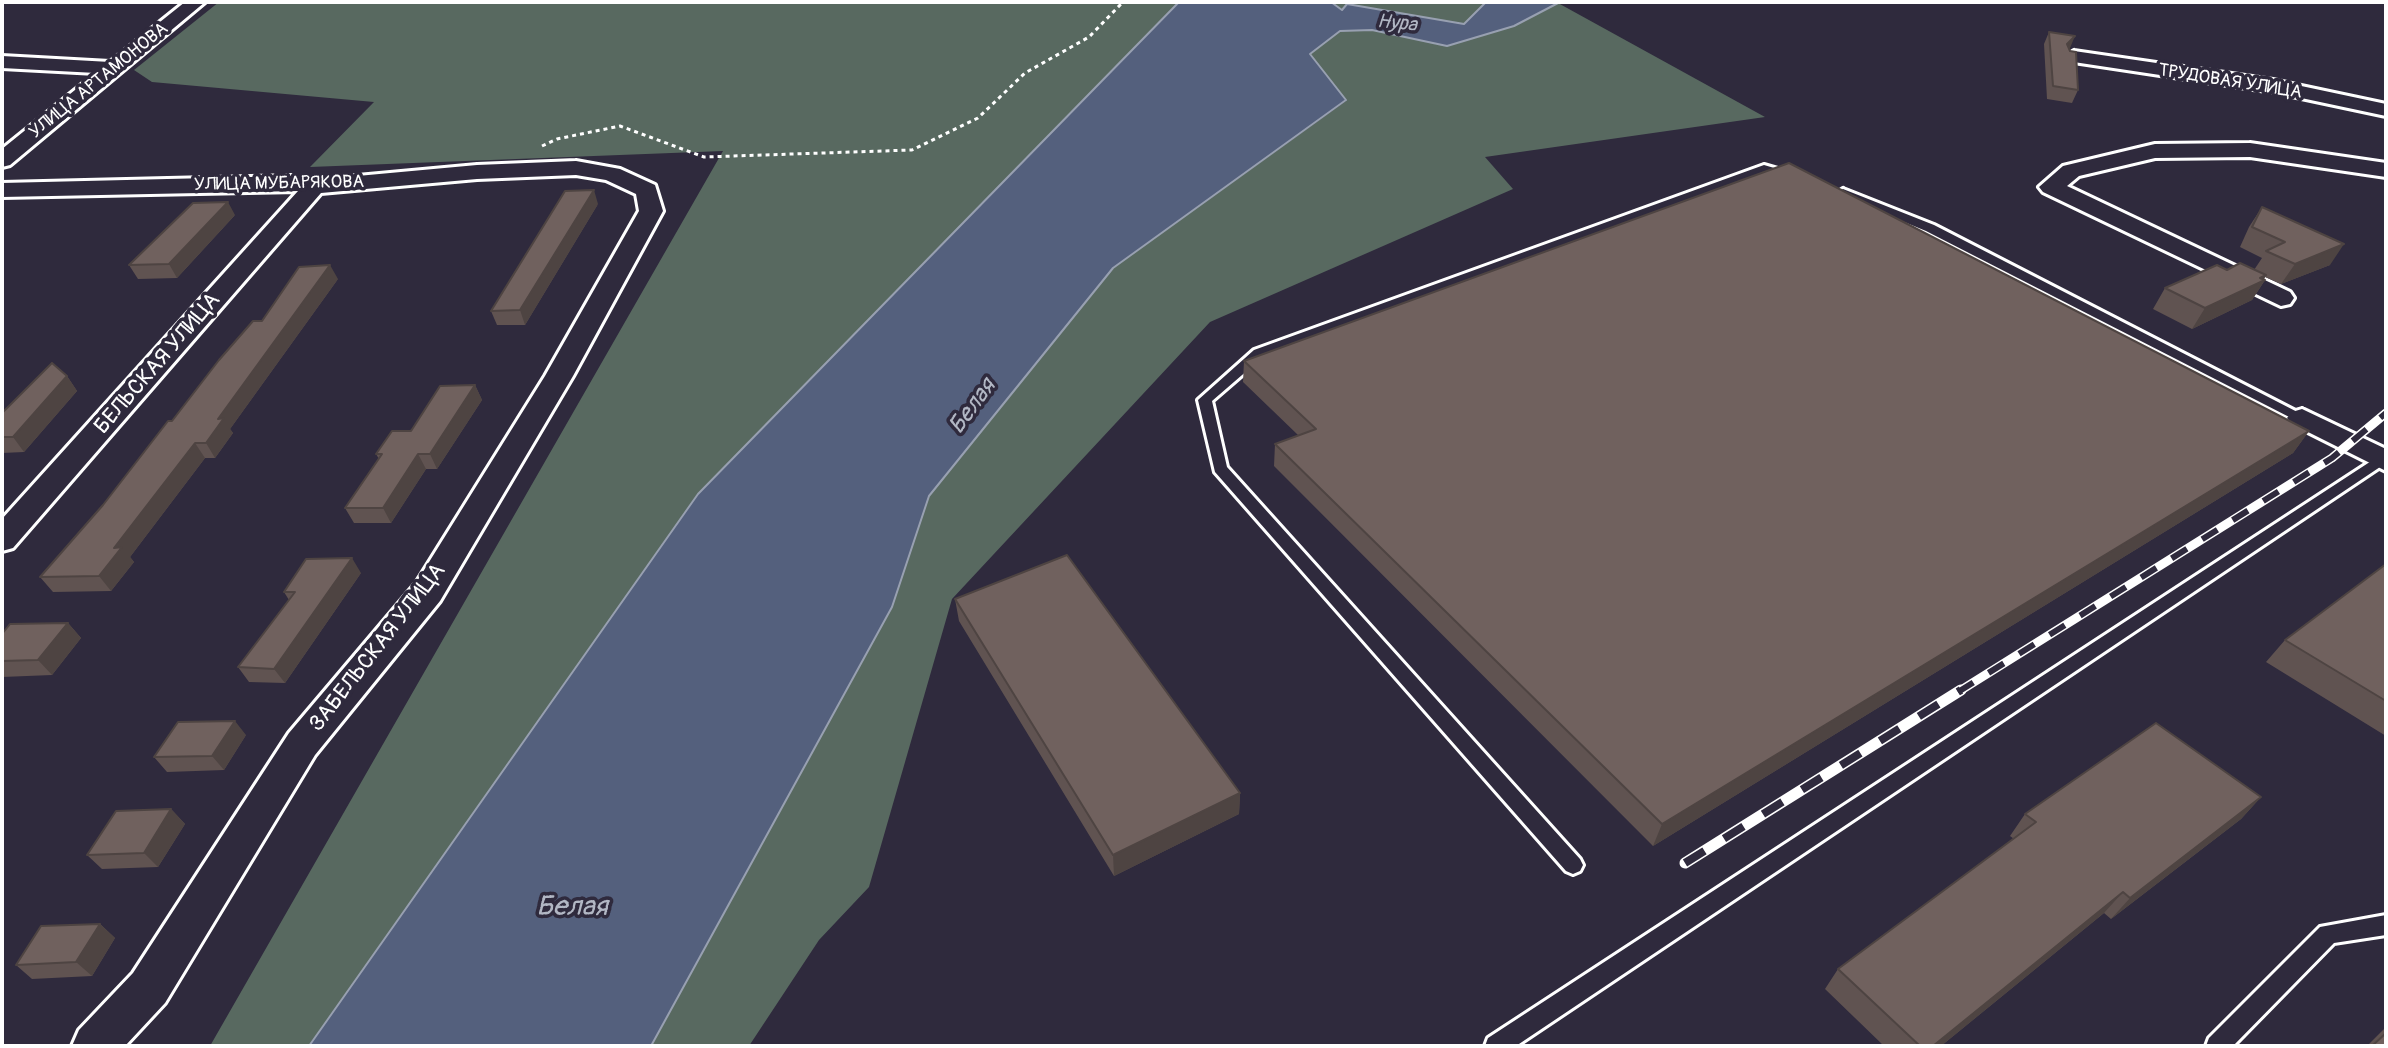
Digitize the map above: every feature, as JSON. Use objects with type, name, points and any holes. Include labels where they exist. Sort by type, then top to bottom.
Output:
[{"type":"street","name":"УЛИЦА АРТАМОНОВА","points":[[2,160],[196,2]]},
{"type":"street","name":"ТРУДОВАЯ УЛИЦА","points":[[2074,57],[2273,86],[2386,110]]},
{"type":"street","points":[[2,62],[116,68]]},
{"type":"street","points":[[2281,298],[2051,187],[2071,171],[2155,151],[2250,150],[2386,170]]},
{"type":"street","name":"УЛИЦА МУБАРЯКОВА","points":[[2,190],[292,183],[314,187],[477,172],[576,168],[612,174],[647,190]]},
{"type":"street","name":"БЕЛЬСКАЯ УЛИЦА","points":[[2,540],[314,187]]},
{"type":"street","name":"ЗАБЕЛЬСКАЯ УЛИЦА","points":[[95,1046],[149,988],[302,744],[428,592],[559,376],[651,211],[647,190]]},
{"type":"street","points":[[2302,418],[2384,460]]},
{"type":"lane","points":[[1573,865],[1220,468],[1205,400],[1259,353],[1764,168],[1805,178]]},
{"type":"lane","points":[[1833,189],[1930,228],[2302,418]]},
{"type":"lane","points":[[1496,1046],[2384,460]]},
{"type":"lane","points":[[2217,1046],[2328,934],[2386,925]]},
{"type":"path","points":[[530,150],[557,139],[620,126],[704,157],[912,150],[978,118],[1025,73],[1089,37],[1123,2]]},
{"type":"green space","points":[[219,2],[1179,2],[698,494],[309,1046],[210,1046],[723,151],[310,167],[374,102],[152,82],[134,70]]},
{"type":"green space","points":[[1331,2],[1502,2],[1471,27],[1343,10]]},
{"type":"green space","points":[[1558,3],[1765,117],[1485,157],[1513,189],[1210,322],[952,599],[869,887],[819,940],[749,1046],[651,1046],[892,607],[929,496],[1113,268],[1346,101],[1310,54],[1340,31],[1372,30],[1447,46],[1514,26]]},
{"type":"water","name":"Белая","points":[[1179,2],[1331,2],[1342,10],[1347,4],[1464,24],[1486,2],[1560,2],[1514,26],[1447,46],[1372,30],[1340,31],[1310,54],[1346,100],[1113,268],[929,496],[892,607],[651,1046],[309,1046],[698,494]]},
{"type":"building","points":[[2049,32],[2075,36],[2067,44],[2070,51],[2076,52],[2078,90],[2053,86]]},
{"type":"building","points":[[1789,163],[2309,431],[1662,824],[1275,444],[1316,429],[1244,361]]},
{"type":"building","points":[[594,190],[520,310],[491,311],[565,191]]},
{"type":"building","points":[[228,202],[169,264],[129,265],[193,203]]},
{"type":"building","points":[[2262,207],[2344,244],[2295,264],[2266,251],[2285,242],[2252,227]]},
{"type":"building","points":[[2240,263],[2266,275],[2260,278],[2265,280],[2205,308],[2165,288],[2217,265],[2227,270]]},
{"type":"building","points":[[330,265],[218,419],[224,418],[206,443],[195,443],[114,548],[122,547],[99,576],[40,577],[103,505],[219,360],[253,321],[262,321],[299,267]]},
{"type":"building","points":[[52,363],[67,376],[13,437],[2,437],[2,413]]},
{"type":"building","points":[[475,385],[430,454],[418,454],[383,508],[345,508],[382,454],[376,454],[392,431],[411,431],[440,386]]},
{"type":"building","points":[[1067,555],[1240,793],[1113,855],[955,599]]},
{"type":"building","points":[[352,558],[274,669],[238,667],[295,592],[284,592],[306,559]]},
{"type":"building","points":[[2386,564],[2386,701],[2285,640]]},
{"type":"building","points":[[68,623],[38,660],[2,661],[2,634],[10,624]]},
{"type":"building","points":[[235,721],[212,756],[154,757],[178,722]]},
{"type":"building","points":[[2156,723],[2261,797],[2130,898],[2123,892],[1933,1046],[1920,1046],[1838,969],[2036,822],[2025,814]]},
{"type":"building","points":[[171,809],[144,853],[87,855],[116,811]]},
{"type":"building","points":[[100,924],[76,962],[16,965],[41,926]]},
{"type":"building","points":[[2386,1033],[2386,1046],[2372,1046]]},
{"type":"railway","points":[[1958,692],[2332,458],[2386,413]]},
{"type":"railway","points":[[1685,863],[1961,690]]},
{"type":"water label","name":"Нура","points":[[1397,24]]}]
